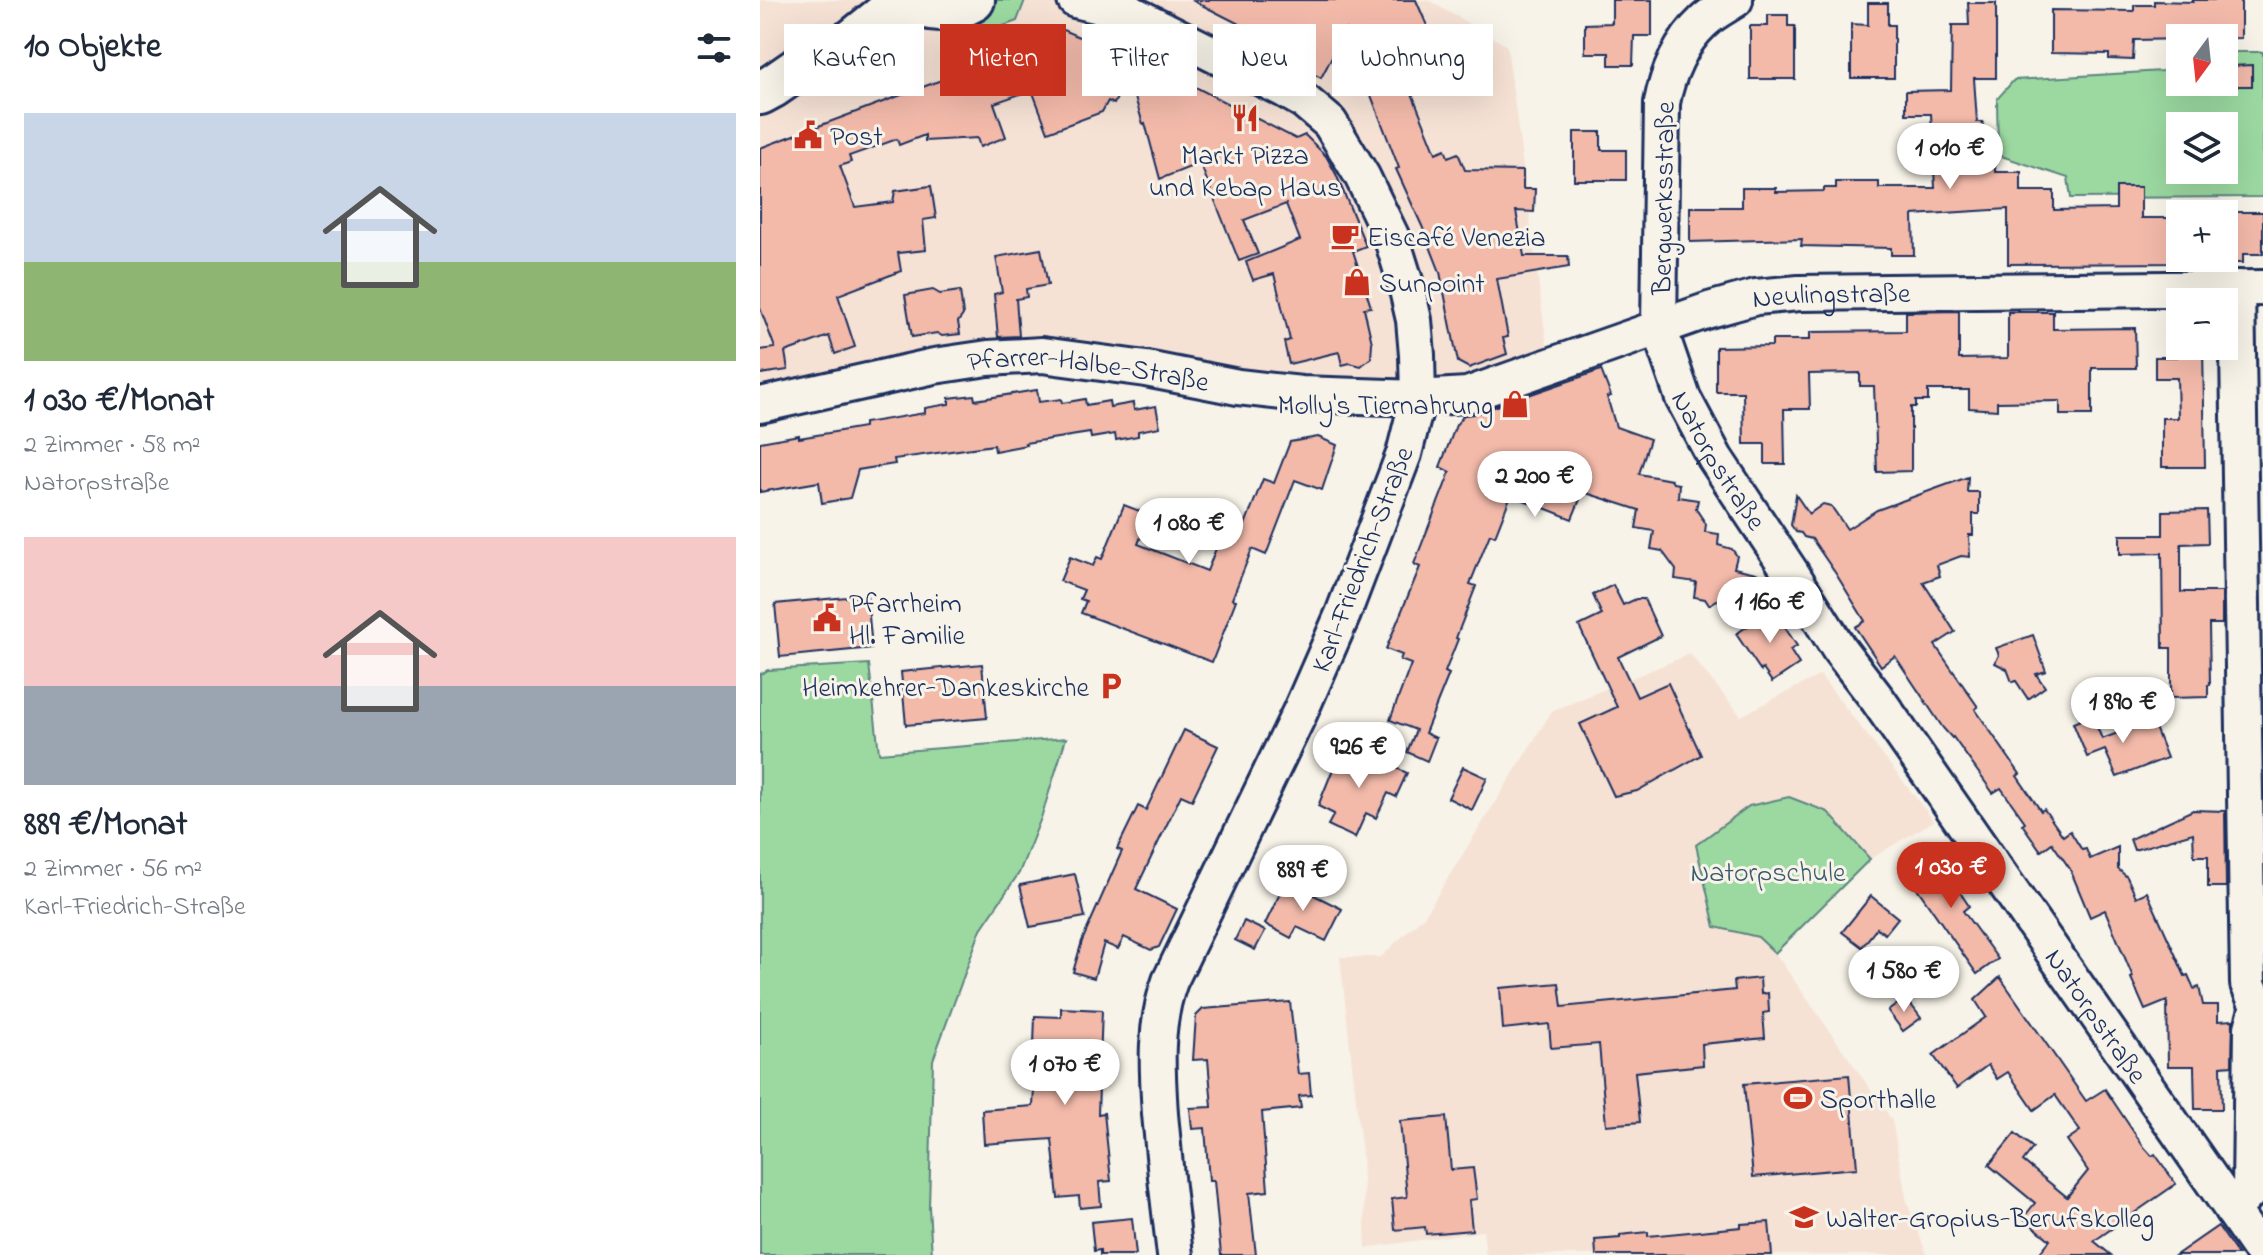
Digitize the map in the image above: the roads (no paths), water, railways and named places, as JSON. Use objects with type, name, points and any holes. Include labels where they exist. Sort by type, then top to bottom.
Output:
[{"type":"main road","points":[[833,24],[859,0]]},
{"type":"main road","points":[[873,24],[892,9],[912,3],[933,9],[950,9],[973,0]]},
{"type":"main road","points":[[760,93],[784,78]]},
{"type":"street","name":"Karl-Friedrich-Straße","points":[[1075,0],[1123,7],[1283,89],[1304,101],[1330,123],[1362,176],[1391,236],[1414,320],[1418,398],[1404,454],[1343,614],[1300,712],[1170,981],[1162,1004],[1158,1024],[1157,1068],[1163,1157],[1175,1255]]},
{"type":"street","name":"Bergwerksstraße","points":[[1659,328],[1664,92],[1692,34],[1709,17],[1735,0]]},
{"type":"street","name":"Neulingstraße","points":[[1418,398],[1467,395],[1709,310],[1749,299],[1799,293],[2250,288]]},
{"type":"street","points":[[2232,1210],[2250,1191],[2252,1028],[2261,1008],[2248,984],[2254,729],[2250,288]]},
{"type":"street","name":"Natorpstraße","points":[[1659,328],[1683,398],[1731,484],[1839,649],[1878,700],[2263,1254]]},
{"type":"street","name":"Pfarrer-Halbe-Straße","points":[[760,405],[934,366],[988,358],[1042,355],[1146,369],[1238,387],[1301,394],[1418,398]]},
{"type":"place","name":"Markt Pizza und Kebap Haus","points":[[1245,118]]},
{"type":"place","name":"Post","points":[[808,135]]},
{"type":"place","name":"Eiscafé Venezia","points":[[1345,236]]},
{"type":"place","name":"Sunpoint","points":[[1357,282]]},
{"type":"place","name":"Molly's Tiernahrung","points":[[1515,404]]},
{"type":"place","name":"Pfarrheim Hl. Familie","points":[[827,618]]},
{"type":"place","name":"Heimkehrer-Dankeskirche","points":[[1111,686]]},
{"type":"place","name":"Sporthalle","points":[[1798,1098]]},
{"type":"place","name":"Walter-Gropius-Berufskolleg","points":[[1804,1217]]},
{"type":"park label","name":"Natorpschule","points":[[1768,871]]}]
